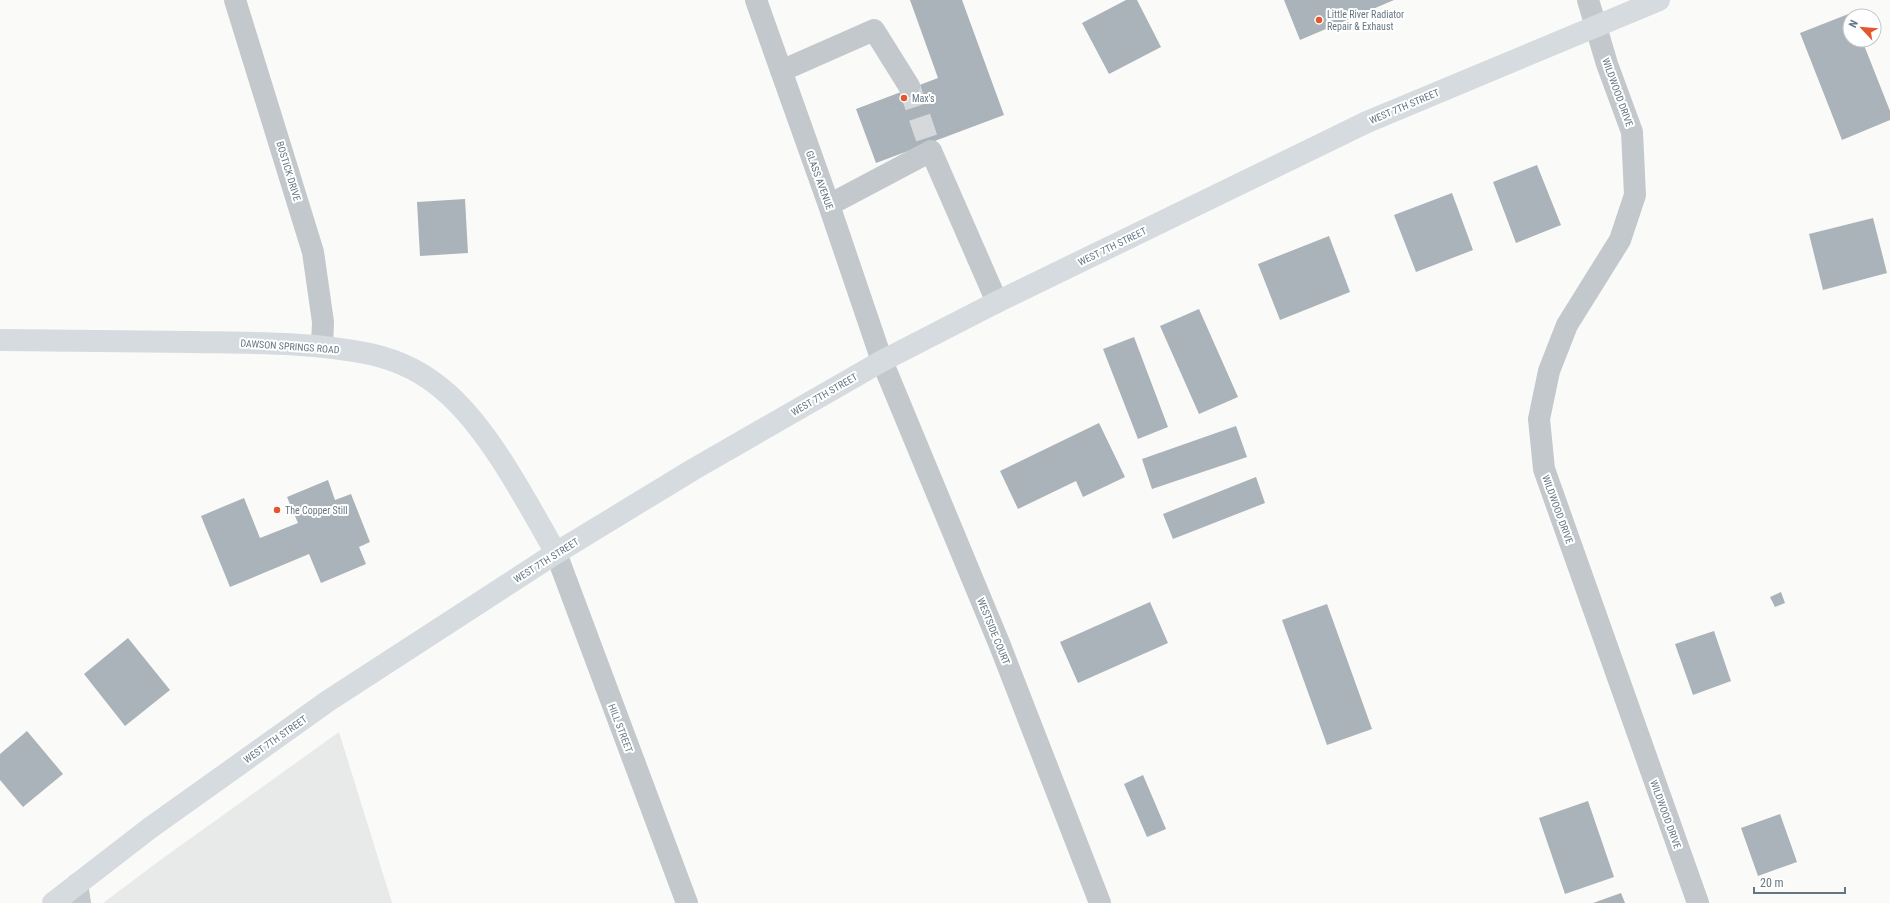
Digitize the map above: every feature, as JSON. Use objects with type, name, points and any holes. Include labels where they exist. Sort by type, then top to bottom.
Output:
[{"type":"main road","name":"WEST 7TH STREET","points":[[53,903],[79,894],[150,828],[328,701],[556,553],[694,469],[882,361],[997,302],[1592,13],[1659,0]]},
{"type":"main road","name":"DAWSON SPRINGS ROAD","points":[[0,340],[229,342],[322,346],[371,354],[404,365],[434,382],[448,394],[476,424],[514,480],[556,553]]},
{"type":"street","name":"BOSTICK DRIVE","points":[[235,0],[313,252],[320,291],[323,322],[322,346]]},
{"type":"street","name":"GLASS AVENUE","points":[[756,0],[830,205],[882,361]]},
{"type":"street","name":"WILDWOOD DRIVE","points":[[1592,13],[1607,64],[1632,132],[1635,195],[1620,240],[1567,325],[1549,371],[1539,419],[1544,469],[1698,903]]},
{"type":"street","points":[[781,71],[874,30],[909,86]]},
{"type":"street","points":[[830,205],[931,151],[997,302]]},
{"type":"street","name":"WESTSIDE COURT","points":[[882,361],[999,643],[1100,903]]},
{"type":"street","name":"HILL STREET","points":[[556,553],[687,903]]},
{"type":"shaded area","points":[[339,732],[392,903],[103,903],[159,861]]},
{"type":"building","points":[[910,0],[962,0],[1004,115],[876,163],[856,109],[938,78]]},
{"type":"building","points":[[1126,0],[1137,0],[1161,47],[1109,74],[1082,23]]},
{"type":"building","name":"Little River Radiator Repair & Exhaust","points":[[1284,0],[1394,0],[1300,40]]},
{"type":"building","points":[[1842,17],[1842,48],[1865,48],[1890,111],[1890,120],[1842,140],[1800,33]]},
{"type":"building","points":[[1537,165],[1561,225],[1516,243],[1493,182]]},
{"type":"building","points":[[1452,193],[1473,250],[1416,272],[1394,215]]},
{"type":"building","points":[[465,199],[468,253],[420,256],[417,202]]},
{"type":"building","points":[[1873,218],[1887,273],[1823,290],[1809,234]]},
{"type":"building","points":[[1329,236],[1350,292],[1280,320],[1258,264]]},
{"type":"building","points":[[1199,309],[1238,397],[1199,414],[1160,326]]},
{"type":"building","points":[[1134,337],[1168,427],[1138,439],[1103,349]]},
{"type":"building","points":[[1099,423],[1125,477],[1083,497],[1076,481],[1018,509],[1000,471]]},
{"type":"building","points":[[1236,426],[1247,457],[1152,489],[1142,459]]},
{"type":"building","points":[[1256,477],[1265,503],[1173,539],[1163,514]]},
{"type":"building","points":[[328,480],[335,500],[351,494],[370,542],[359,547],[366,564],[321,583],[309,554],[230,587],[201,516],[244,498],[260,538],[298,523],[287,497]]},
{"type":"building","points":[[1781,592],[1785,603],[1775,607],[1770,597]]},
{"type":"building","points":[[1150,602],[1168,643],[1078,683],[1060,642]]},
{"type":"building","points":[[1327,604],[1372,729],[1327,745],[1282,620]]},
{"type":"building","points":[[1714,631],[1731,681],[1693,695],[1675,644]]},
{"type":"building","points":[[128,638],[170,690],[125,726],[84,674]]},
{"type":"building","points":[[27,731],[63,774],[23,807],[0,780],[0,754]]},
{"type":"building","points":[[1143,775],[1166,829],[1147,837],[1124,784]]},
{"type":"building","points":[[1588,801],[1614,877],[1565,894],[1539,818]]},
{"type":"building","points":[[1780,814],[1797,862],[1758,876],[1741,828]]},
{"type":"building","points":[[1621,893],[1625,903],[1593,903]]},
{"type":"tunnel","points":[[909,86],[931,151]]},
{"type":"place","name":"Little River Radiator Repair & Exhaust","points":[[1319,20]]},
{"type":"place","name":"Max's","points":[[904,98]]},
{"type":"place","name":"The Copper Still","points":[[277,510]]}]
